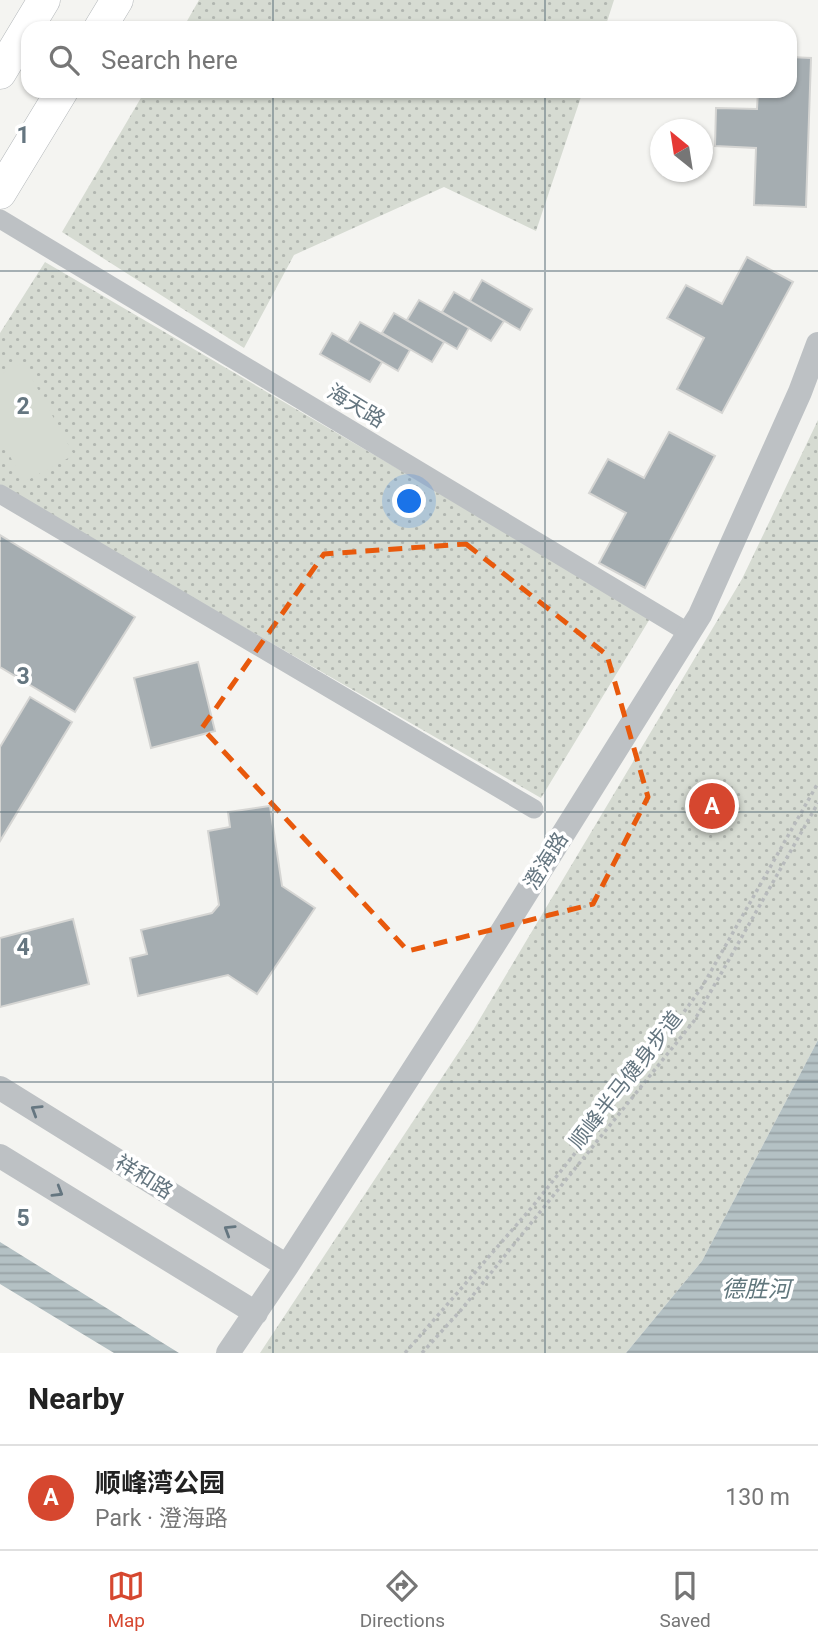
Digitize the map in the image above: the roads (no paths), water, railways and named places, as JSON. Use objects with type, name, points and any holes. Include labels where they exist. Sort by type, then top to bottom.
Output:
[{"type":"main road","points":[[104,21],[117,0]]},
{"type":"main road","points":[[29,21],[39,2]]},
{"type":"main road","points":[[0,74],[21,35]]},
{"type":"main road","points":[[0,193],[58,98]]},
{"type":"street","name":"海天路","points":[[0,219],[689,633]]},
{"type":"street","name":"澄海路","points":[[228,1353],[493,946],[700,615],[800,392],[818,344]]},
{"type":"street","points":[[0,494],[534,809]]},
{"type":"street","name":"祥和路","points":[[0,1088],[287,1266]]},
{"type":"street","points":[[0,1156],[256,1312]]},
{"type":"water","name":"德胜河","points":[[818,1040],[818,1353],[626,1353],[702,1261]]},
{"type":"water","points":[[0,1242],[179,1353],[114,1353],[0,1284]]},
{"type":"place","name":"顺峰湾公园","points":[[712,806]]}]
